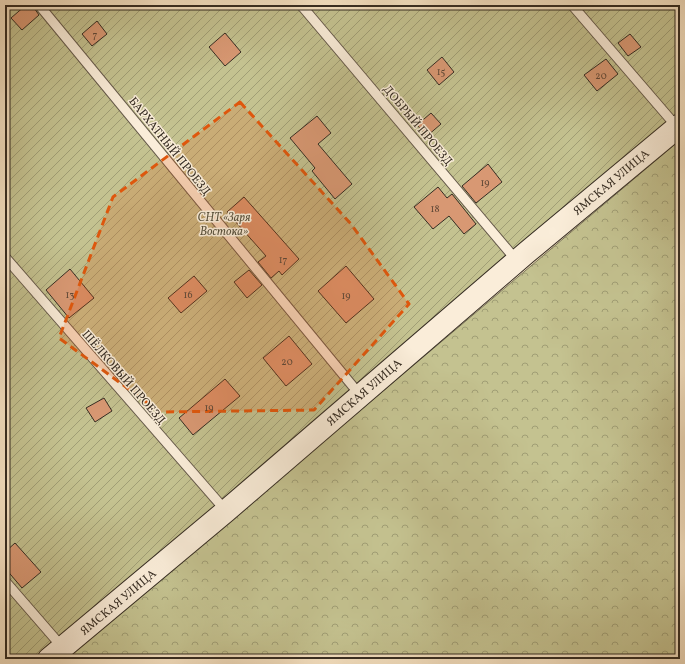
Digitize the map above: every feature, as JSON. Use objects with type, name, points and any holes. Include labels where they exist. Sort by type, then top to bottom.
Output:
[{"type":"street","name":"ЯМСКАЯ УЛИЦА","points":[[56,653],[226,512],[517,261],[679,126]]},
{"type":"lane","name":"БАРХАТНЫЙ ПРОЕЗД","points":[[39,5],[360,395]]},
{"type":"lane","name":"ДОБРЫЙ ПРОЕЗД","points":[[301,5],[517,261]]},
{"type":"lane","points":[[572,5],[679,126]]},
{"type":"lane","name":"ШЁЛКОВЫЙ ПРОЕЗД","points":[[5,257],[226,512]]},
{"type":"lane","points":[[5,581],[56,653]]},
{"type":"highlighted area","points":[[240,102],[351,224],[409,304],[314,410],[160,412],[59,338],[113,197]]},
{"type":"green space","name":"СНТ «Заря Востока»","points":[[5,5],[680,5],[680,125],[49,659],[5,659]]},
{"type":"green space","points":[[680,140],[680,659],[66,659]]},
{"type":"building","points":[[26,5],[32,5],[39,15],[22,30],[11,18]]},
{"type":"building","points":[[97,21],[107,34],[92,46],[82,34]]},
{"type":"building","points":[[225,33],[241,52],[225,66],[209,47]]},
{"type":"building","points":[[630,34],[641,47],[628,56],[618,43]]},
{"type":"building","points":[[442,57],[454,72],[439,85],[427,70]]},
{"type":"building","points":[[606,59],[618,74],[597,91],[584,75]]},
{"type":"building","points":[[431,113],[441,124],[427,136],[417,125]]},
{"type":"building","points":[[317,116],[331,133],[318,144],[352,184],[335,199],[312,171],[315,168],[290,138]]},
{"type":"building","points":[[488,164],[502,182],[476,203],[462,186]]},
{"type":"building","points":[[438,187],[447,198],[452,194],[476,224],[464,234],[449,216],[433,229],[414,207]]},
{"type":"building","points":[[244,197],[299,259],[282,275],[279,271],[271,278],[258,262],[266,256],[227,212]]},
{"type":"building","points":[[346,266],[374,299],[346,323],[318,291]]},
{"type":"building","points":[[70,269],[94,298],[69,318],[46,290]]},
{"type":"building","points":[[249,270],[262,285],[247,298],[234,282]]},
{"type":"building","points":[[194,276],[207,291],[181,313],[168,298]]},
{"type":"building","points":[[289,336],[312,364],[286,386],[263,358]]},
{"type":"building","points":[[225,379],[240,396],[193,435],[179,418]]},
{"type":"building","points":[[104,398],[112,411],[95,422],[86,408]]},
{"type":"building","points":[[15,543],[41,572],[22,588],[5,568],[5,552]]}]
